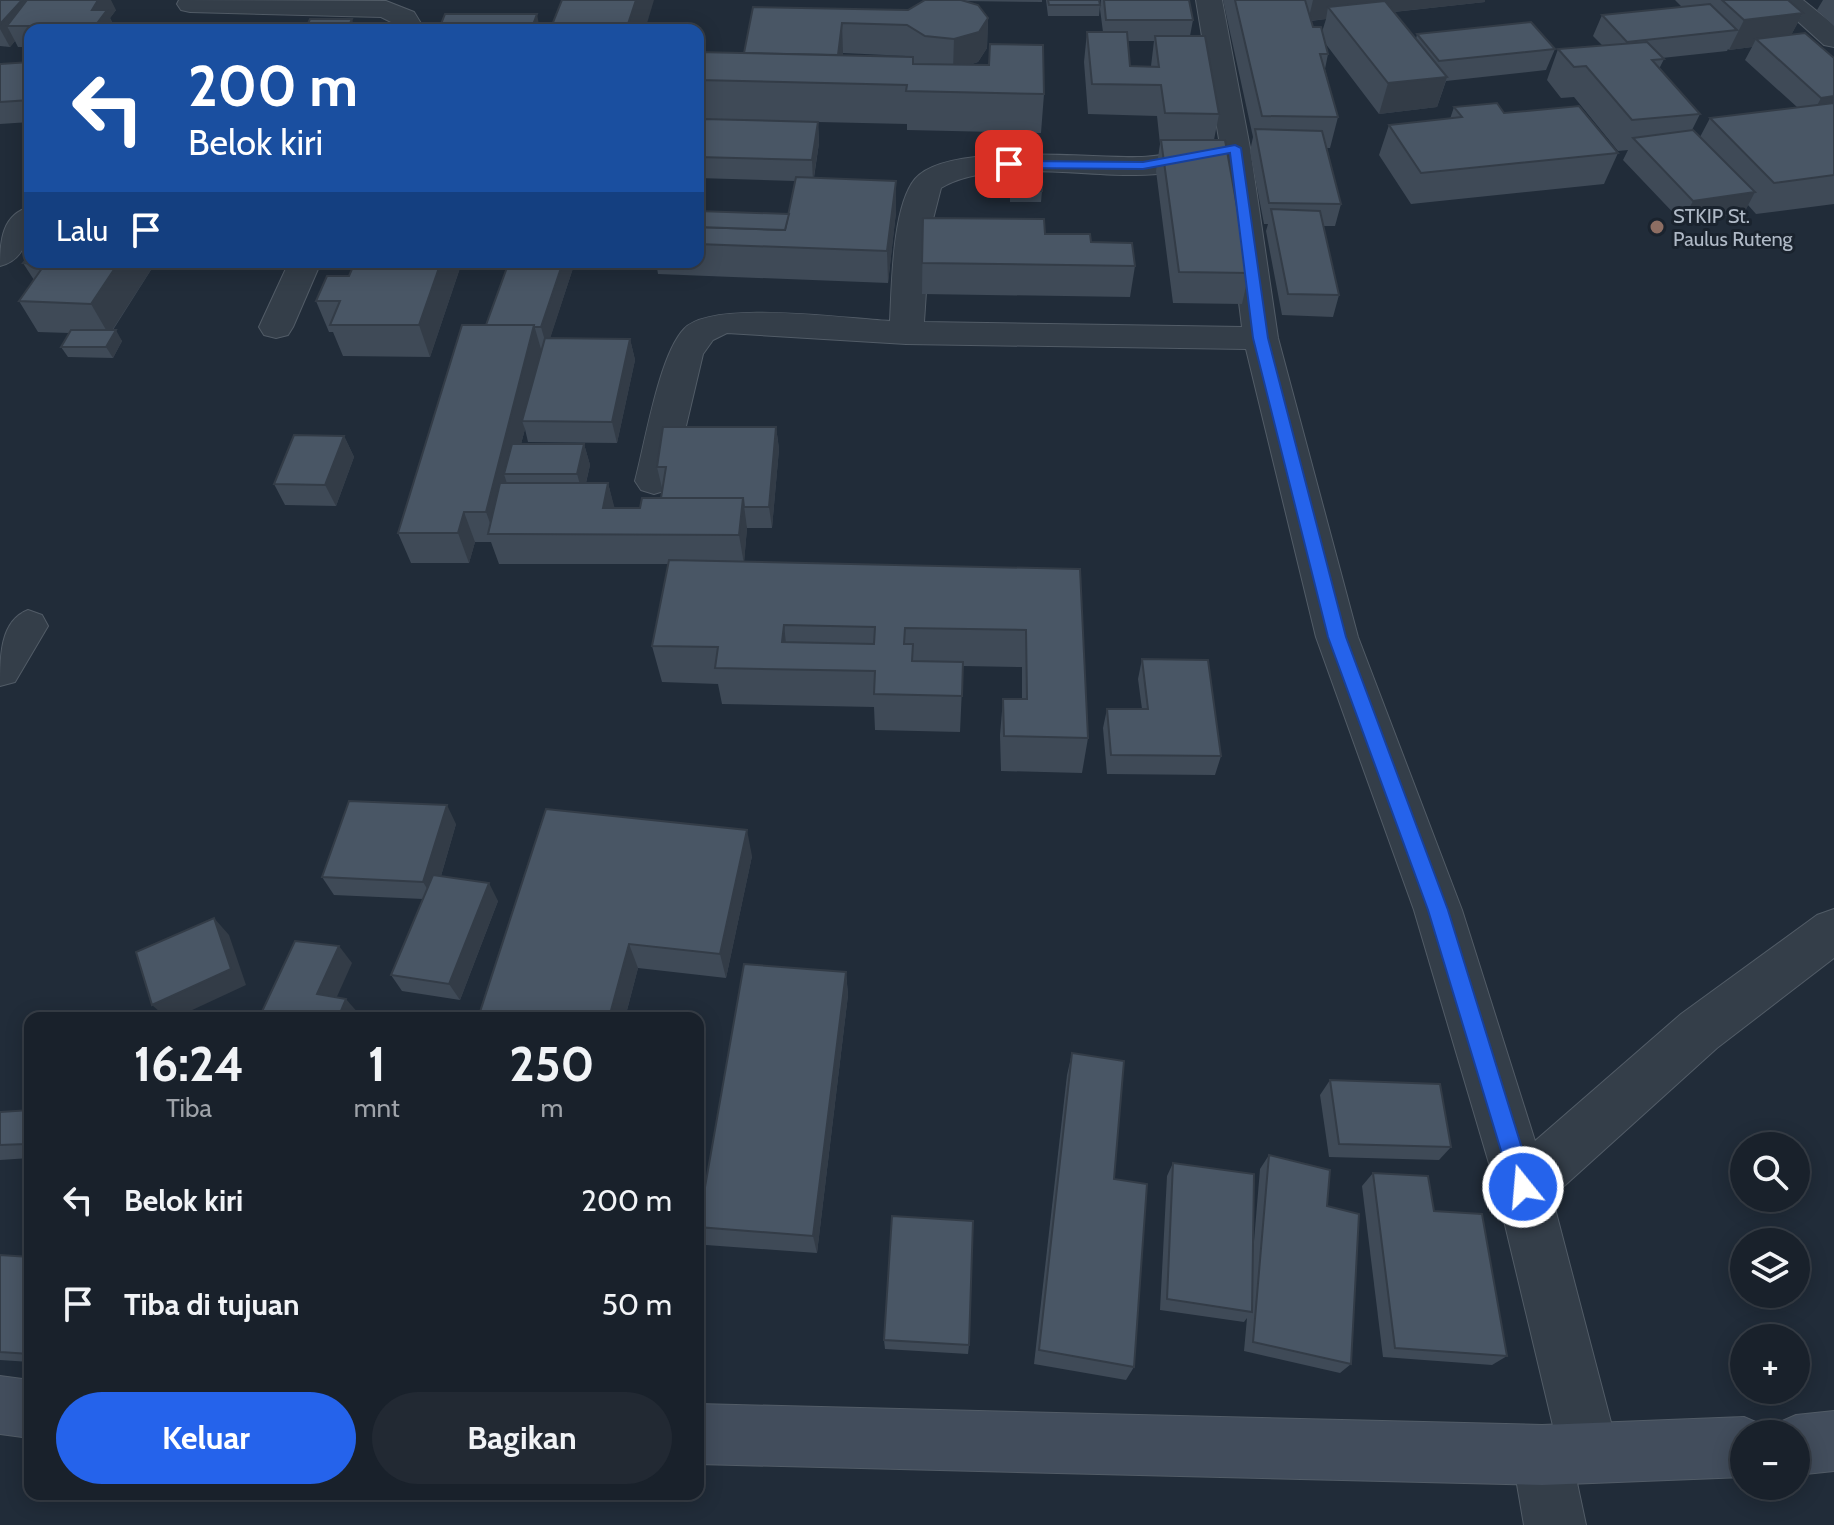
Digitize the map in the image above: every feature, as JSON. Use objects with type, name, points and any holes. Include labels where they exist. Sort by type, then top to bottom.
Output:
[{"type":"street","points":[[1209,0],[1235,148],[1261,338],[1337,637],[1438,910],[1523,1187],[1566,1454],[1555,1525]]},
{"type":"street","points":[[1787,0],[1834,39]]},
{"type":"street","points":[[187,9],[386,9],[404,18],[408,24]]},
{"type":"street","points":[[906,333],[912,256],[920,207],[926,184],[941,174],[964,167],[1009,164],[1143,166],[1235,148]]},
{"type":"street","points":[[0,256],[24,224]]},
{"type":"street","points":[[276,327],[302,268]]},
{"type":"street","points":[[654,481],[692,337],[705,327],[726,322],[906,333],[1261,338]]},
{"type":"street","points":[[0,670],[28,626]]},
{"type":"street","points":[[1523,1187],[1699,1031],[1834,930]]},
{"type":"street","points":[[0,1405],[24,1408]]},
{"type":"street","points":[[704,1434],[1566,1454],[1730,1448]]},
{"type":"street","points":[[1810,1444],[1834,1441]]},
{"type":"building","points":[[0,0],[22,0],[0,24]]},
{"type":"building","points":[[27,0],[98,0],[92,10],[107,10],[96,24],[7,26]]},
{"type":"building","points":[[562,0],[636,0],[628,24],[552,24]]},
{"type":"building","points":[[925,0],[961,0],[978,5],[988,18],[979,32],[954,39],[925,36],[907,25],[842,23],[838,55],[744,53],[753,7],[908,10]]},
{"type":"building","points":[[1048,0],[1099,0],[1100,5],[1049,5]]},
{"type":"building","points":[[1104,0],[1189,0],[1193,20],[1106,20]]},
{"type":"building","points":[[1235,0],[1305,0],[1313,27],[1321,27],[1328,54],[1320,54],[1338,117],[1262,116]]},
{"type":"building","points":[[1722,0],[1788,0],[1803,13],[1744,20]]},
{"type":"building","points":[[1385,1],[1447,77],[1388,83],[1328,7]]},
{"type":"building","points":[[1710,4],[1737,30],[1627,42],[1602,15]]},
{"type":"building","points":[[445,14],[537,14],[533,24],[441,24]]},
{"type":"building","points":[[310,19],[352,19],[350,24],[308,24]]},
{"type":"building","points":[[1531,22],[1555,49],[1439,61],[1417,34]]},
{"type":"building","points":[[1087,32],[1127,32],[1130,66],[1159,67],[1155,36],[1205,36],[1219,114],[1165,113],[1161,85],[1092,84]]},
{"type":"building","points":[[1805,33],[1834,58],[1834,96],[1821,98],[1756,39]]},
{"type":"building","points":[[1647,42],[1664,59],[1652,60],[1700,114],[1632,120],[1586,66],[1574,67],[1558,49]]},
{"type":"building","points":[[990,44],[1043,45],[1044,94],[906,91],[907,85],[704,80],[704,52],[913,57],[913,64],[989,65]]},
{"type":"building","points":[[24,62],[24,100],[0,102],[0,64]]},
{"type":"building","points":[[1497,103],[1504,113],[1579,106],[1618,153],[1421,173],[1389,125],[1462,117],[1454,107]]},
{"type":"building","points":[[1834,103],[1834,175],[1774,183],[1710,118]]},
{"type":"building","points":[[704,119],[818,122],[812,160],[704,157]]},
{"type":"building","points":[[1255,129],[1322,131],[1341,204],[1269,203]]},
{"type":"building","points":[[1693,130],[1755,192],[1693,201],[1633,138]]},
{"type":"building","points":[[1161,140],[1225,140],[1249,273],[1179,272]]},
{"type":"building","points":[[995,166],[1040,167],[1042,191],[1011,191],[1011,184],[995,184]]},
{"type":"building","points":[[796,177],[896,181],[887,251],[704,244],[704,227],[785,230]]},
{"type":"building","points":[[1271,209],[1320,211],[1339,295],[1288,294]]},
{"type":"building","points":[[704,211],[789,214],[785,230],[704,227]]},
{"type":"building","points":[[923,218],[1044,219],[1045,234],[1090,234],[1091,242],[1132,243],[1135,266],[922,263]]},
{"type":"building","points":[[42,268],[115,268],[91,304],[19,301]]},
{"type":"building","points":[[352,268],[439,268],[419,325],[330,325],[340,301],[316,301],[327,276],[349,276]]},
{"type":"building","points":[[507,268],[561,268],[541,327],[486,325]]},
{"type":"building","points":[[462,325],[534,325],[486,512],[464,512],[458,533],[398,533]]},
{"type":"building","points":[[71,330],[116,330],[106,347],[61,347]]},
{"type":"building","points":[[545,338],[630,339],[612,422],[522,421]]},
{"type":"building","points":[[663,427],[776,427],[769,507],[744,507],[743,498],[661,498],[666,467],[657,467]]},
{"type":"building","points":[[294,435],[344,436],[325,485],[274,484]]},
{"type":"building","points":[[512,444],[584,444],[577,474],[504,474]]},
{"type":"building","points":[[500,483],[608,483],[603,508],[640,508],[642,498],[743,498],[739,535],[488,534]]},
{"type":"building","points":[[669,560],[1080,569],[1088,738],[1004,736],[1003,699],[1027,699],[1026,630],[905,628],[904,644],[913,644],[912,661],[963,662],[962,696],[874,694],[875,671],[715,668],[718,647],[652,646]],"holes":[[[784,625],[875,627],[874,644],[782,642]]]},
{"type":"building","points":[[1142,659],[1208,660],[1221,756],[1111,755],[1107,709],[1148,709]]},
{"type":"building","points":[[349,801],[447,805],[423,882],[322,877]]},
{"type":"building","points":[[546,809],[747,830],[720,954],[629,944],[611,1012],[480,1012]]},
{"type":"building","points":[[433,875],[489,883],[449,984],[391,975]]},
{"type":"building","points":[[214,918],[231,969],[152,1005],[136,952]]},
{"type":"building","points":[[295,941],[339,946],[317,994],[346,999],[341,1012],[262,1012]]},
{"type":"building","points":[[744,964],[846,972],[813,1236],[704,1227],[704,1193]]},
{"type":"building","points":[[1072,1053],[1124,1061],[1114,1179],[1147,1184],[1134,1367],[1039,1350]]},
{"type":"building","points":[[1330,1080],[1440,1084],[1451,1147],[1339,1144]]},
{"type":"building","points":[[24,1110],[24,1144],[0,1145],[0,1112]]},
{"type":"building","points":[[1269,1155],[1330,1170],[1327,1206],[1359,1214],[1351,1364],[1253,1342]]},
{"type":"building","points":[[1173,1163],[1254,1174],[1252,1312],[1167,1299]]},
{"type":"building","points":[[1373,1173],[1428,1176],[1434,1211],[1482,1214],[1507,1356],[1395,1348]]},
{"type":"building","points":[[892,1216],[973,1221],[969,1345],[884,1340]]},
{"type":"building","points":[[0,1255],[24,1257],[24,1354],[0,1352]]},
{"type":"place","name":"STKIP St. Paulus Ruteng","points":[[1657,227]]},
{"type":"route","points":[[1009,164],[1143,166],[1195,159],[1235,148],[1261,338],[1337,637],[1438,910],[1523,1187]]}]
